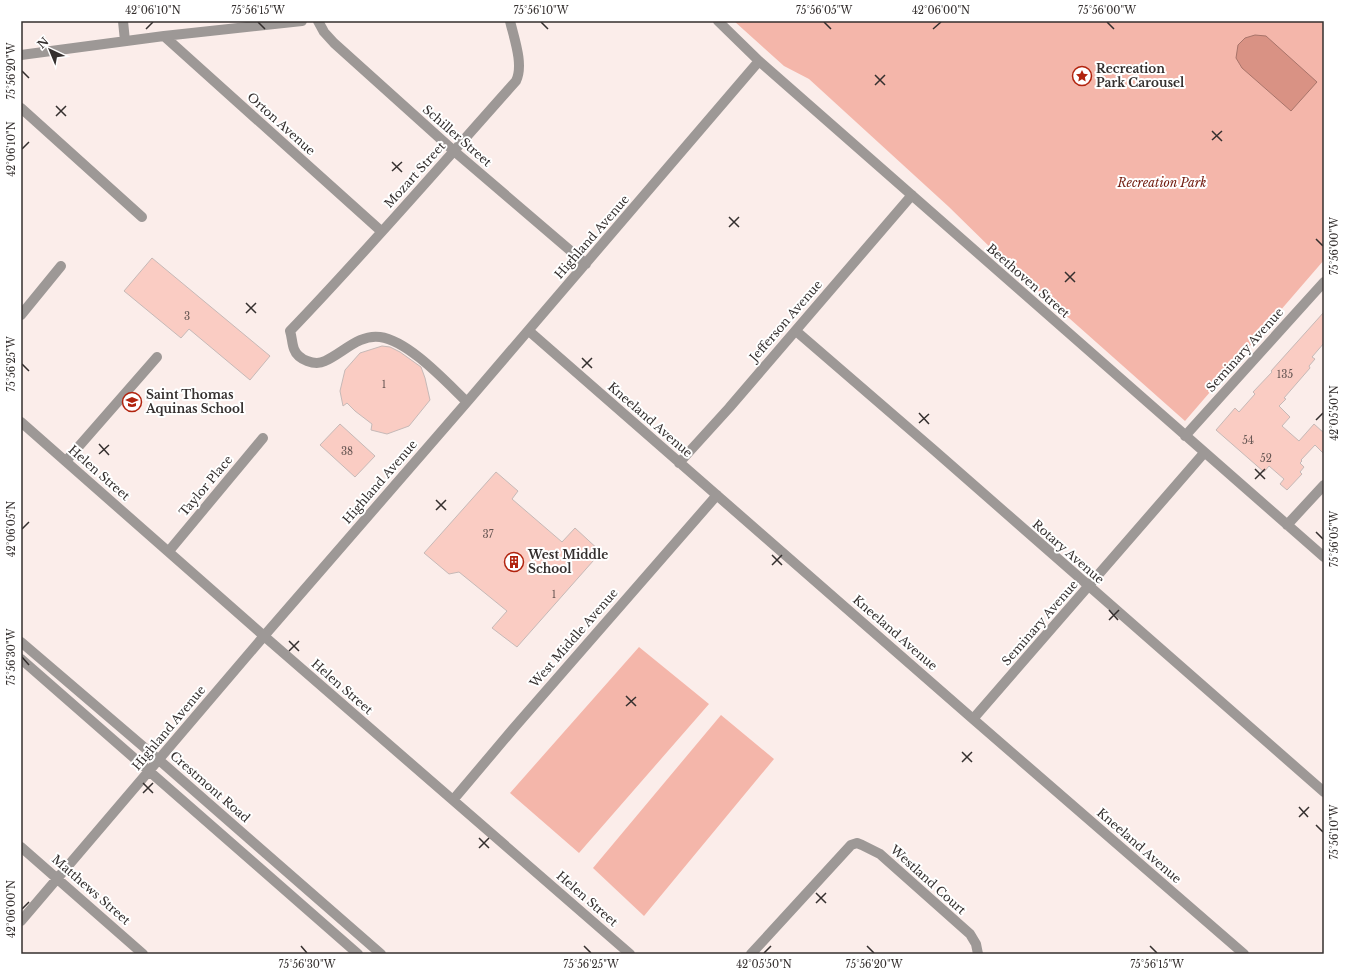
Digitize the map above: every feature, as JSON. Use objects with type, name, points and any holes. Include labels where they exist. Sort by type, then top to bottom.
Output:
[{"type":"street","points":[[123,21],[125,41]]},
{"type":"street","points":[[21,55],[164,36],[302,21]]},
{"type":"street","name":"Schiller Street","points":[[318,21],[324,32],[334,43],[454,150],[586,264]]},
{"type":"street","name":"Mozart Street","points":[[468,402],[411,350],[394,341],[380,337],[368,338],[351,345],[324,362],[313,362],[303,360],[294,351],[290,331],[348,271],[381,231],[516,81],[520,65],[510,21]]},
{"type":"street","name":"Beethoven Street","points":[[718,21],[759,61],[1324,558]]},
{"type":"street","name":"Orton Avenue","points":[[164,36],[381,231]]},
{"type":"street","name":"Highland Avenue","points":[[21,920],[264,636],[529,331],[759,61]]},
{"type":"street","points":[[21,108],[142,217]]},
{"type":"street","name":"Jefferson Avenue","points":[[680,463],[912,196]]},
{"type":"street","points":[[21,315],[61,266]]},
{"type":"street","name":"Seminary Avenue","points":[[1185,436],[1324,282]]},
{"type":"street","name":"Kneeland Avenue","points":[[529,331],[1244,954]]},
{"type":"street","name":"Rotary Avenue","points":[[796,331],[1324,792]]},
{"type":"street","points":[[66,462],[157,357]]},
{"type":"street","name":"Helen Street","points":[[21,422],[264,636],[630,954]]},
{"type":"street","name":"Taylor Place","points":[[169,551],[263,438]]},
{"type":"street","name":"Seminary Avenue","points":[[973,719],[1204,453]]},
{"type":"street","points":[[1287,525],[1324,485]]},
{"type":"street","name":"West Middle Avenue","points":[[453,800],[717,495]]},
{"type":"street","name":"Crestmont Road","points":[[21,642],[159,760],[381,954]]},
{"type":"street","points":[[21,659],[358,954]]},
{"type":"street","name":"Westland Court","points":[[751,954],[851,845],[857,843],[880,854],[970,934],[976,944],[978,954]]},
{"type":"street","name":"Matthews Street","points":[[21,847],[143,954]]},
{"type":"street","points":[[293,897],[302,885]]},
{"type":"green space","name":"Recreation Park","points":[[734,21],[1324,21],[1324,260],[1185,421],[998,255],[949,207],[809,79],[784,66]]},
{"type":"green space","points":[[639,647],[709,704],[579,853],[510,793]]},
{"type":"green space","points":[[721,715],[774,759],[644,916],[593,868]]},
{"type":"shaded area","points":[[1255,35],[1266,36],[1317,82],[1291,111],[1242,68],[1236,58],[1238,45],[1245,38]]},
{"type":"building","points":[[152,258],[270,356],[250,380],[189,329],[181,338],[124,291]]},
{"type":"building","points":[[1324,312],[1324,343],[1312,357],[1315,359],[1309,366],[1310,368],[1279,406],[1290,417],[1282,426],[1299,441],[1314,424],[1324,433],[1324,454],[1315,445],[1301,460],[1302,461],[1300,463],[1304,467],[1300,472],[1302,474],[1287,490],[1280,484],[1284,479],[1269,466],[1264,472],[1216,430],[1235,408],[1239,412],[1255,394],[1253,392]]},
{"type":"building","points":[[382,346],[390,347],[400,352],[421,367],[430,400],[409,426],[387,434],[371,430],[372,424],[347,403],[343,406],[340,391],[345,370],[360,353]]},
{"type":"building","points":[[340,424],[375,456],[355,477],[320,445]]},
{"type":"building","name":"West Middle School","points":[[496,472],[518,491],[512,499],[562,542],[575,528],[601,552],[517,647],[492,628],[507,611],[459,572],[449,574],[424,553]]},
{"type":"place","name":"Recreation Park Carousel","points":[[1082,76]]},
{"type":"place","name":"Saint Thomas Aquinas School","points":[[132,402]]},
{"type":"place","name":"West Middle School","points":[[514,562]]}]
